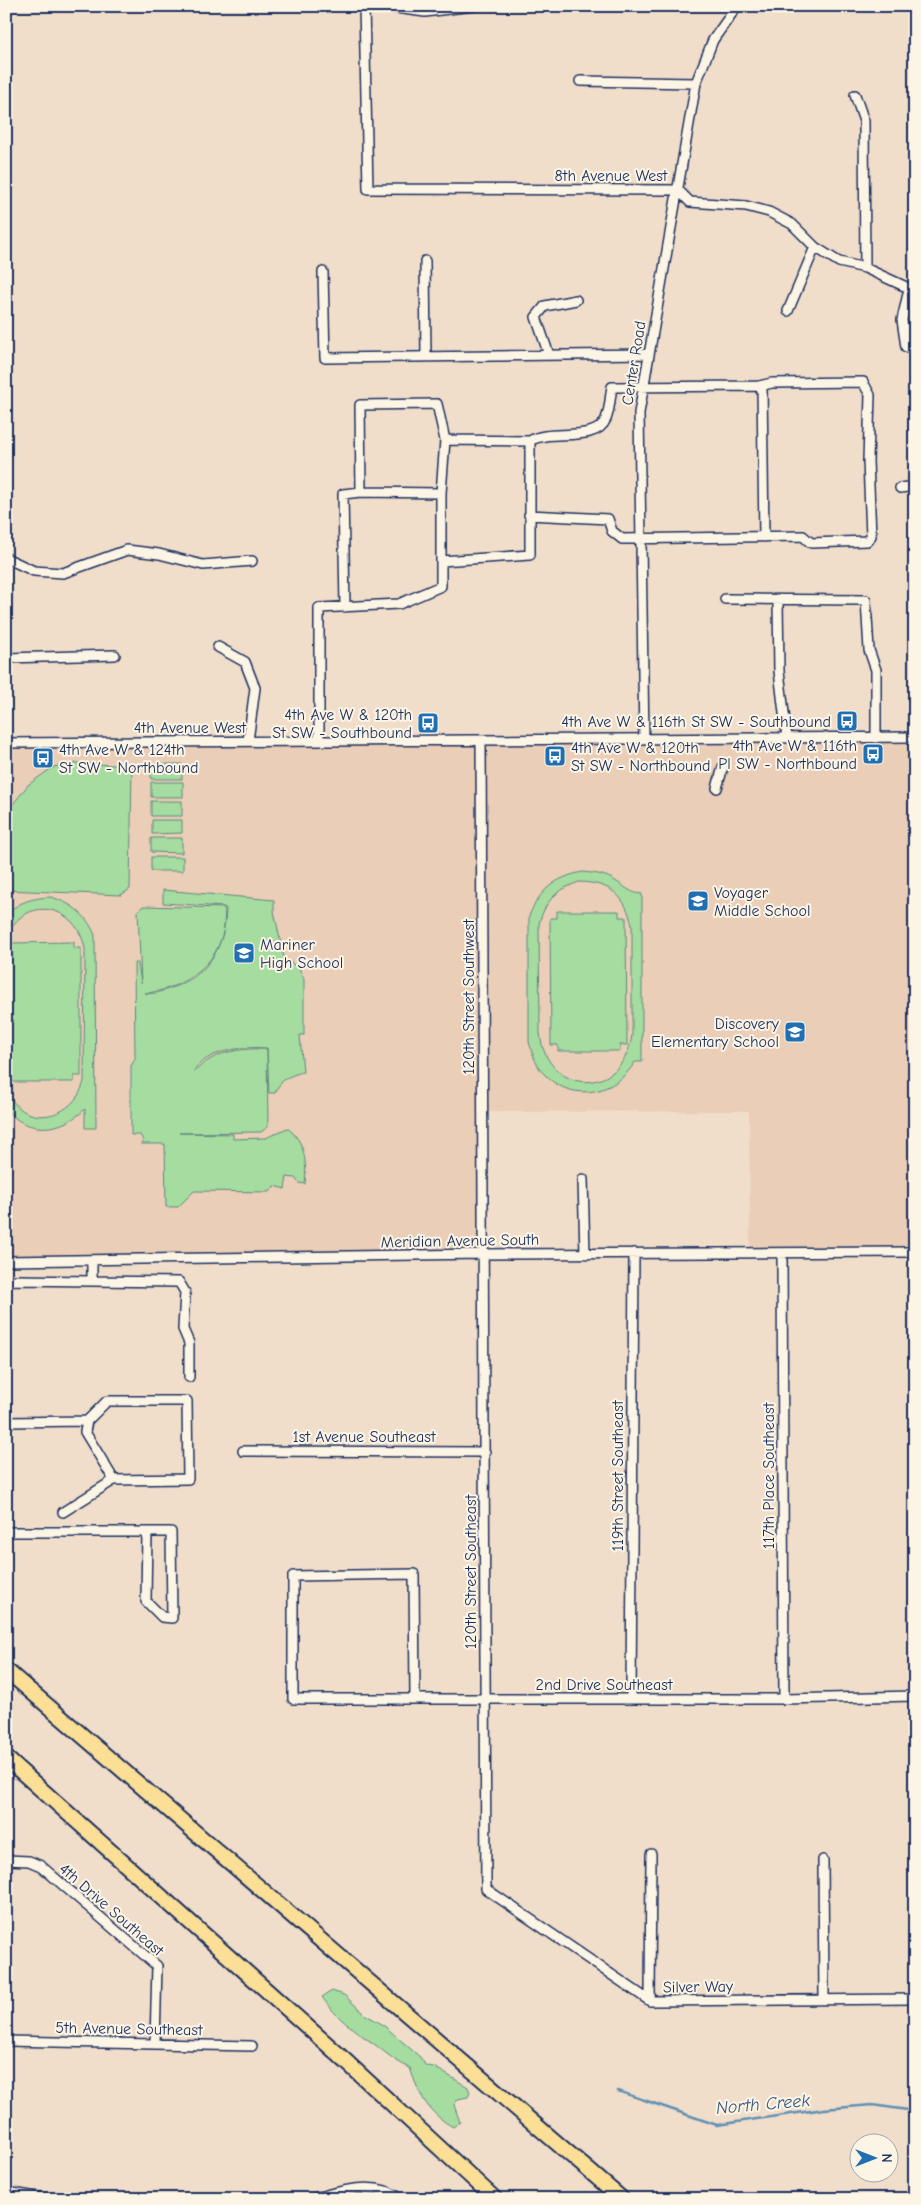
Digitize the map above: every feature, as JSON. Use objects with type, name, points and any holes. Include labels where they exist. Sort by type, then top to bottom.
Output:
[{"type":"highway","points":[[6,1670],[622,2199]]},
{"type":"highway","points":[[6,1758],[339,2055],[495,2199]]},
{"type":"street","name":"8th Avenue West","points":[[364,6],[368,189],[678,190],[690,202],[746,206],[769,212],[792,224],[815,247],[839,262],[865,268],[912,290]]},
{"type":"street","points":[[381,6],[425,12],[473,6]]},
{"type":"street","name":"Center Road","points":[[644,739],[639,413],[696,83],[713,40],[737,6]]},
{"type":"street","points":[[580,81],[696,83]]},
{"type":"street","points":[[855,96],[864,121],[865,268]]},
{"type":"street","points":[[788,311],[815,247]]},
{"type":"street","points":[[425,261],[426,357]]},
{"type":"street","points":[[323,272],[325,358],[649,354]]},
{"type":"street","points":[[906,348],[902,320],[912,290]]},
{"type":"street","points":[[549,356],[536,317],[545,306],[576,300]]},
{"type":"street","points":[[445,440],[530,441],[538,435],[584,434],[598,428],[606,420],[612,388],[762,386],[772,383],[863,382],[870,395],[868,461],[871,536],[867,540],[860,542],[811,542],[802,536],[622,539],[612,531],[608,519],[529,515]]},
{"type":"street","points":[[762,386],[764,537]]},
{"type":"street","points":[[319,741],[319,608],[399,604],[441,586],[441,494],[445,440],[437,404],[360,405],[361,492]]},
{"type":"street","points":[[441,561],[530,556],[530,441]]},
{"type":"street","points":[[900,488],[915,486]]},
{"type":"street","points":[[345,607],[343,494],[361,492],[441,494]]},
{"type":"street","points":[[6,558],[34,571],[63,573],[127,550],[159,554],[203,565],[252,561]]},
{"type":"street","points":[[725,599],[778,601],[866,600],[869,650],[876,670],[876,738]]},
{"type":"street","points":[[778,601],[779,671],[787,738]]},
{"type":"street","points":[[218,647],[245,662],[255,688],[248,741]]},
{"type":"street","points":[[6,658],[115,655]]},
{"type":"street","name":"4th Avenue West","points":[[6,743],[915,738]]},
{"type":"street","name":"120th Street Southwest","points":[[481,740],[482,1254]]},
{"type":"street","points":[[717,788],[723,767]]},
{"type":"street","points":[[583,1179],[585,1254]]},
{"type":"street","name":"Meridian Avenue South","points":[[6,1261],[482,1254],[915,1252]]},
{"type":"street","name":"119th Street Southeast","points":[[631,1698],[634,1253]]},
{"type":"street","name":"117th Place Southeast","points":[[782,1253],[784,1699]]},
{"type":"street","name":"120th Street Southeast","points":[[482,1254],[485,1452],[486,1889]]},
{"type":"street","points":[[92,1260],[92,1281]]},
{"type":"street","points":[[6,1282],[14,1280],[179,1282],[185,1292],[183,1329],[189,1344],[190,1377]]},
{"type":"street","points":[[63,1512],[114,1480],[188,1479],[187,1401],[107,1401],[87,1421],[86,1432],[114,1480]]},
{"type":"street","points":[[6,1422],[87,1421]]},
{"type":"street","name":"1st Avenue Southeast","points":[[243,1451],[485,1452]]},
{"type":"street","points":[[6,1532],[147,1532],[171,1532],[172,1618],[162,1617],[146,1600],[147,1532]]},
{"type":"street","name":"2nd Drive Southeast","points":[[415,1699],[414,1574],[293,1576],[293,1699],[415,1699],[485,1699],[631,1698],[784,1699],[915,1696]]},
{"type":"street","points":[[650,2001],[651,1854]]},
{"type":"street","name":"4th Drive Southeast","points":[[6,1860],[29,1861],[41,1866],[157,1966],[155,2043]]},
{"type":"street","points":[[823,1860],[824,1999]]},
{"type":"street","name":"Silver Way","points":[[486,1889],[650,2001],[915,1999]]},
{"type":"street","name":"5th Avenue Southeast","points":[[6,2041],[252,2046]]},
{"type":"street","points":[[311,2199],[355,2189],[378,2189],[400,2199]]},
{"type":"street","points":[[6,2192],[50,2199]]},
{"type":"shaded area","points":[[915,737],[915,1252],[750,1253],[749,1111],[484,1112],[482,1254],[6,1261],[6,743]]},
{"type":"green space","points":[[78,763],[132,766],[130,889],[121,895],[6,890],[6,813],[28,785],[53,767]]},
{"type":"green space","points":[[151,764],[182,764],[182,779],[151,779]]},
{"type":"green space","points":[[151,782],[183,782],[183,797],[151,797]]},
{"type":"green space","points":[[151,801],[182,801],[182,816],[151,816]]},
{"type":"green space","points":[[152,820],[182,820],[182,833],[152,834]]},
{"type":"green space","points":[[151,838],[182,838],[182,853],[151,852]]},
{"type":"green space","points":[[151,857],[183,857],[183,871],[151,871]]},
{"type":"green space","points":[[582,872],[595,873],[613,879],[631,891],[642,894],[642,1062],[635,1062],[627,1073],[606,1088],[581,1092],[569,1090],[546,1076],[535,1060],[529,1042],[529,916],[538,899],[549,886]],"holes":[[[579,882],[608,888],[615,893],[626,906],[629,915],[632,926],[632,1035],[626,1056],[615,1071],[601,1079],[585,1082],[569,1078],[556,1069],[545,1054],[540,1033],[539,924],[541,916],[553,897],[571,885]]]},
{"type":"green space","points":[[163,890],[274,900],[274,911],[284,958],[299,968],[304,979],[304,1035],[300,1035],[303,1072],[286,1079],[280,1084],[275,1093],[269,1093],[267,1048],[237,1049],[216,1054],[199,1065],[193,1072],[207,1061],[222,1054],[245,1049],[267,1049],[268,1127],[261,1132],[179,1133],[233,1134],[233,1139],[266,1138],[287,1128],[298,1139],[304,1153],[306,1168],[305,1184],[299,1183],[295,1178],[287,1177],[285,1189],[274,1186],[270,1192],[194,1191],[178,1207],[166,1207],[165,1144],[141,1144],[143,1140],[140,1135],[131,1135],[131,1066],[135,1059],[134,963],[138,963],[141,983],[138,911],[143,906],[225,908],[163,903]],"holes":[[[221,939],[218,948],[212,958],[195,976],[184,983],[165,990],[145,993],[168,988],[191,977],[210,960]]]},
{"type":"green space","points":[[51,897],[66,903],[78,911],[87,921],[95,935],[96,1128],[85,1128],[85,1109],[66,1122],[56,1126],[35,1127],[15,1118],[6,1109],[6,1085],[12,1099],[21,1109],[32,1115],[45,1116],[58,1113],[69,1106],[78,1095],[84,1081],[85,949],[80,934],[72,922],[61,914],[49,910],[36,910],[24,915],[14,924],[6,938],[6,915],[11,910],[27,901]]},
{"type":"green space","points":[[557,911],[619,911],[619,917],[626,917],[627,1045],[620,1045],[620,1051],[558,1051],[558,1045],[551,1045],[550,918],[557,918]]},
{"type":"green space","points":[[74,942],[74,948],[81,948],[81,1076],[74,1076],[74,1082],[12,1082],[12,1076],[6,1076],[6,948],[12,948],[12,943]]},
{"type":"green space","points":[[332,1991],[344,1995],[366,2015],[382,2024],[420,2057],[426,2066],[434,2067],[468,2087],[470,2092],[468,2097],[458,2099],[454,2105],[460,2122],[453,2127],[437,2116],[421,2095],[410,2068],[359,2034],[333,2011],[322,1997]]},
{"type":"waterway","name":"North Creek","points":[[618,2091],[717,2125],[824,2109],[872,2105],[915,2111]]},
{"type":"place","name":"4th Ave W & 116th St SW - Southbound","points":[[847,721]]},
{"type":"place","name":"4th Ave W & 120th St SW - Southbound","points":[[428,723]]},
{"type":"place","name":"4th Ave W & 116th Pl SW - Northbound","points":[[873,754]]},
{"type":"place","name":"4th Ave W & 120th St SW - Northbound","points":[[555,756]]},
{"type":"place","name":"4th Ave W & 124th St SW - Northbound","points":[[43,758]]},
{"type":"place","name":"Voyager Middle School","points":[[698,901]]},
{"type":"place","name":"Mariner High School","points":[[244,953]]},
{"type":"place","name":"Discovery Elementary School","points":[[795,1032]]}]
